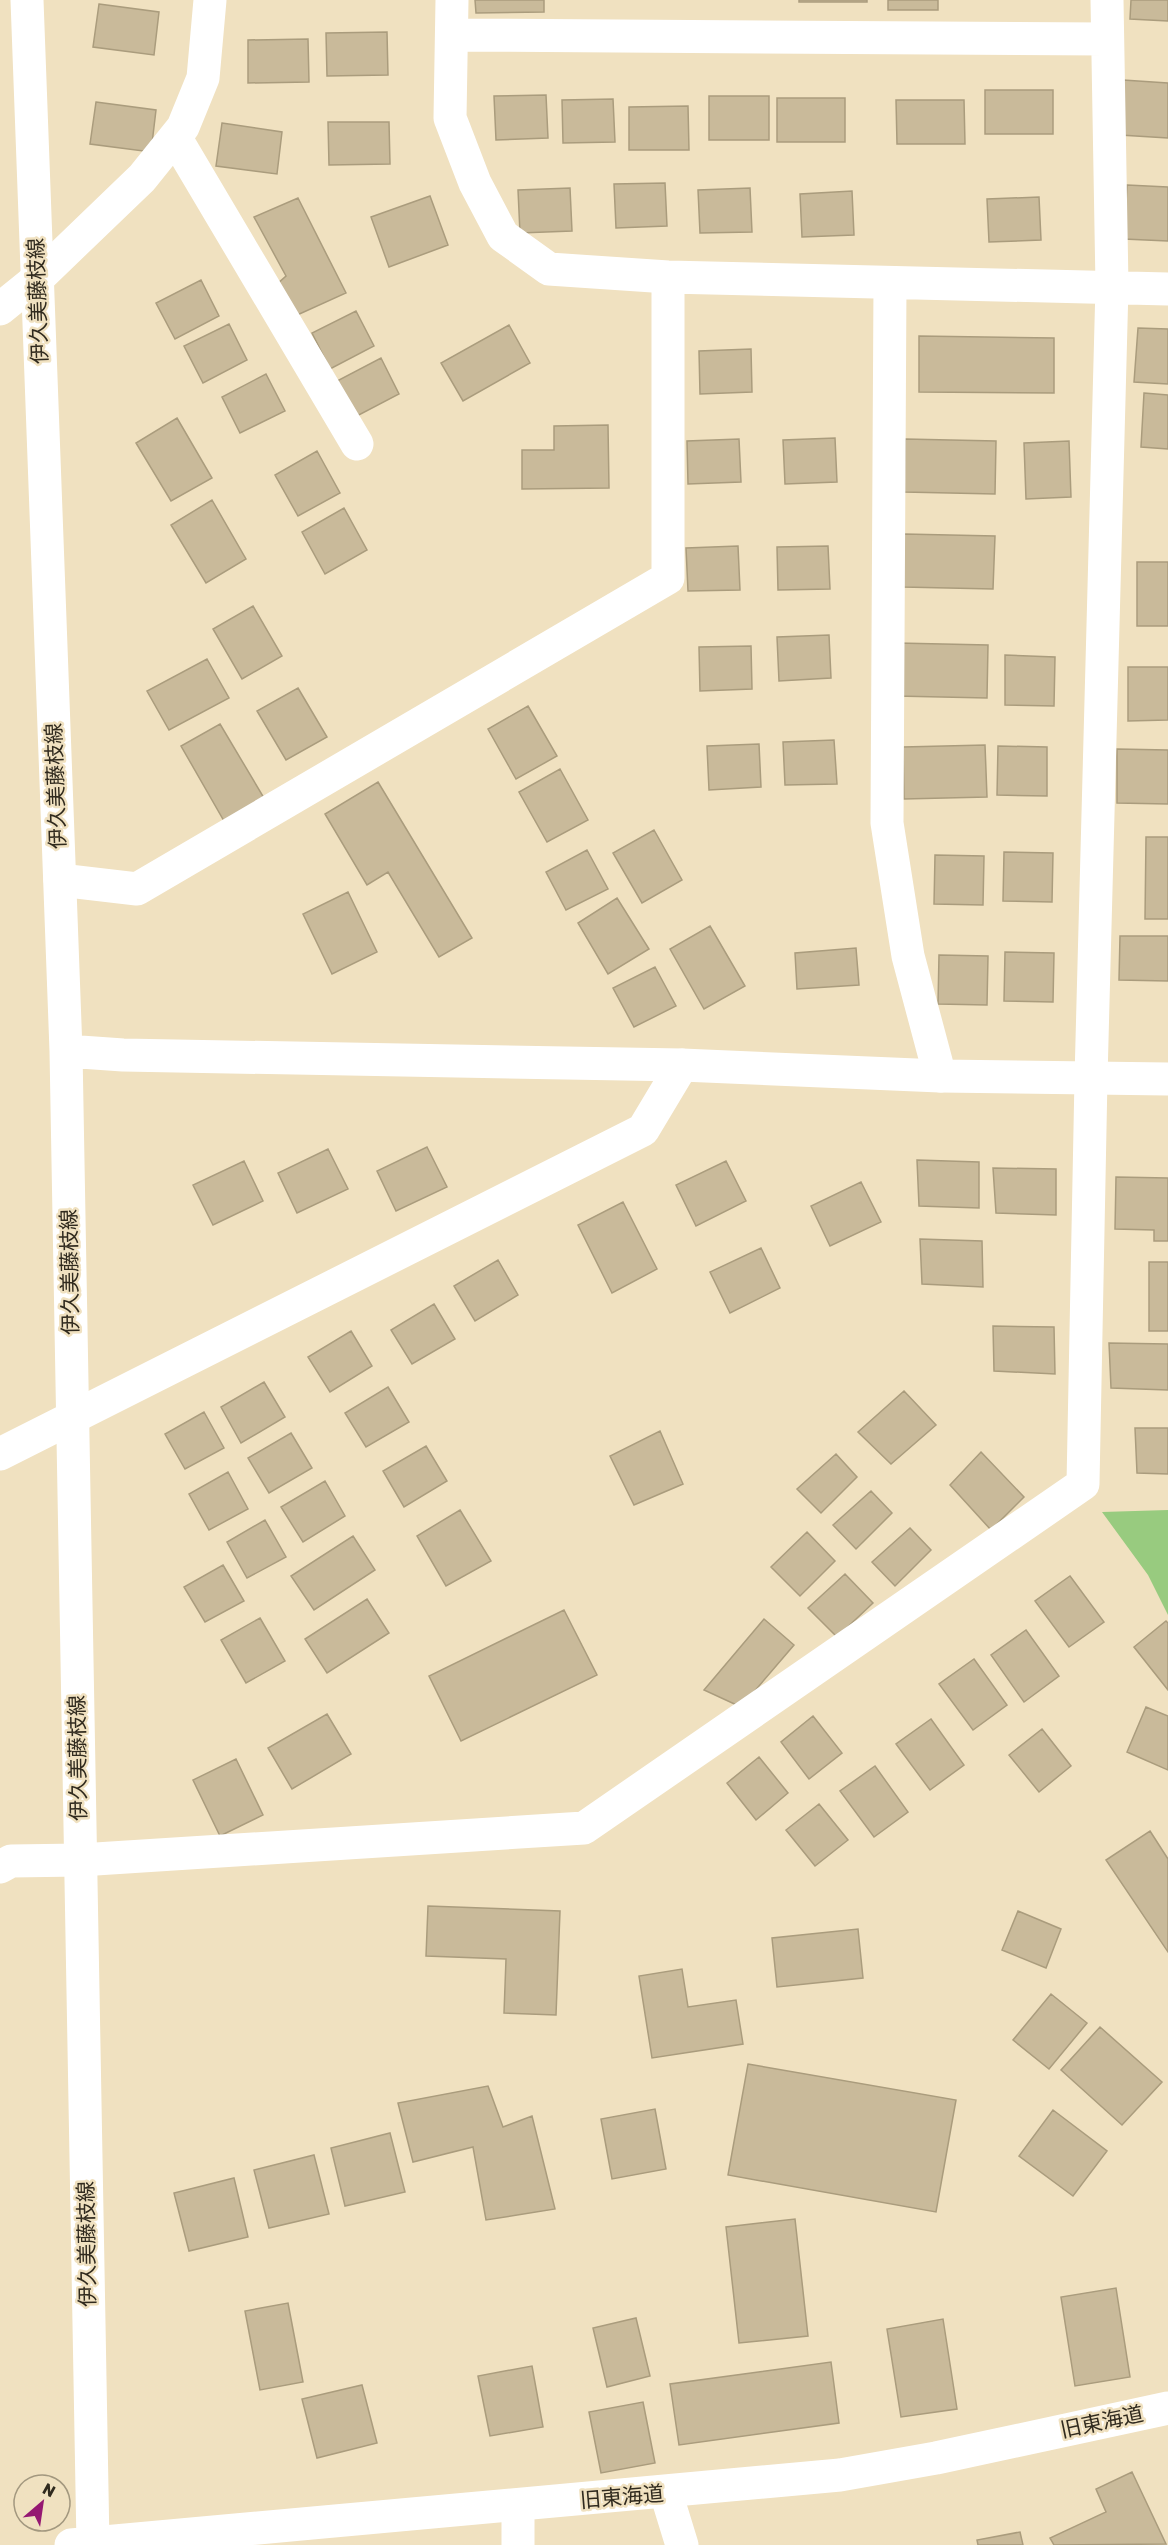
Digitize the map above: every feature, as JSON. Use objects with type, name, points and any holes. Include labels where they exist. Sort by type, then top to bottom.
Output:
[{"type":"street","name":"伊久美藤枝線","points":[[27,0],[66,1051],[80,1860],[86,2544]]},
{"type":"street","points":[[0,309],[37,279],[142,178],[183,127],[203,78],[210,0]]},
{"type":"street","points":[[452,0],[450,118],[475,183],[503,236],[549,269],[668,277],[1168,289]]},
{"type":"street","points":[[0,1867],[12,1861],[80,1860],[584,1828],[1083,1484],[1091,1078],[1112,286],[1105,39],[1107,0]]},
{"type":"street","points":[[453,35],[1105,39]]},
{"type":"street","points":[[175,137],[357,444]]},
{"type":"street","points":[[60,880],[137,889],[668,578],[668,277]]},
{"type":"street","points":[[890,283],[887,823],[909,956],[940,1076]]},
{"type":"street","points":[[66,1051],[123,1055],[682,1065],[940,1076],[1168,1079]]},
{"type":"street","points":[[0,1454],[643,1130],[682,1065]]},
{"type":"street","name":"旧東海道","points":[[86,2544],[666,2493],[840,2475],[936,2458],[1168,2408]]},
{"type":"street","points":[[666,2493],[682,2545]]},
{"type":"street","points":[[518,2506],[518,2545]]},
{"type":"green space","points":[[1168,1510],[1168,1615],[1148,1575],[1102,1512]]},
{"type":"building","points":[[475,0],[544,0],[544,12],[476,13]]},
{"type":"building","points":[[799,0],[867,0],[867,2],[799,2]]},
{"type":"building","points":[[888,0],[938,0],[938,10],[888,10]]},
{"type":"building","points":[[1131,0],[1168,0],[1168,21],[1130,19]]},
{"type":"building","points":[[99,4],[159,12],[154,55],[93,47]]},
{"type":"building","points":[[387,32],[388,75],[327,76],[326,33]]},
{"type":"building","points":[[308,39],[309,82],[248,83],[248,40]]},
{"type":"building","points":[[1123,80],[1168,83],[1168,138],[1120,135]]},
{"type":"building","points":[[985,90],[1053,90],[1053,134],[985,134]]},
{"type":"building","points":[[546,95],[548,138],[496,140],[494,96]]},
{"type":"building","points":[[709,96],[769,96],[769,140],[709,140]]},
{"type":"building","points":[[777,98],[845,98],[845,142],[777,142]]},
{"type":"building","points":[[613,99],[615,142],[563,143],[562,100]]},
{"type":"building","points":[[896,100],[964,100],[965,144],[897,144]]},
{"type":"building","points":[[96,102],[156,110],[151,152],[90,144]]},
{"type":"building","points":[[688,106],[689,150],[629,150],[629,107]]},
{"type":"building","points":[[328,122],[389,122],[390,164],[329,165]]},
{"type":"building","points":[[222,123],[282,132],[277,174],[216,166]]},
{"type":"building","points":[[665,183],[667,226],[616,228],[614,184]]},
{"type":"building","points":[[1127,185],[1168,187],[1168,241],[1124,239]]},
{"type":"building","points":[[570,188],[572,231],[520,233],[518,190]]},
{"type":"building","points":[[750,188],[752,232],[700,233],[698,190]]},
{"type":"building","points":[[852,191],[854,235],[802,237],[800,194]]},
{"type":"building","points":[[430,196],[448,245],[389,267],[371,217]]},
{"type":"building","points":[[1039,197],[1041,240],[989,242],[987,199]]},
{"type":"building","points":[[298,198],[346,293],[295,316],[276,285],[286,276],[254,217]]},
{"type":"building","points":[[201,280],[219,316],[175,339],[156,303]]},
{"type":"building","points":[[356,311],[374,346],[330,369],[312,333]]},
{"type":"building","points":[[229,324],[247,360],[203,383],[184,346]]},
{"type":"building","points":[[509,325],[530,363],[463,401],[441,363]]},
{"type":"building","points":[[1138,328],[1168,329],[1168,384],[1134,382]]},
{"type":"building","points":[[919,336],[1054,338],[1054,393],[919,392]]},
{"type":"building","points":[[751,349],[752,392],[700,394],[699,351]]},
{"type":"building","points":[[381,358],[399,394],[355,417],[337,381]]},
{"type":"building","points":[[266,374],[285,411],[240,433],[222,397]]},
{"type":"building","points":[[1144,393],[1168,395],[1168,449],[1141,447]]},
{"type":"building","points":[[177,418],[212,478],[171,501],[136,443]]},
{"type":"building","points":[[608,425],[609,488],[522,489],[522,450],[554,450],[554,426]]},
{"type":"building","points":[[835,438],[837,482],[785,484],[783,440]]},
{"type":"building","points":[[739,439],[741,482],[688,484],[687,441]]},
{"type":"building","points":[[905,439],[996,441],[995,494],[904,492]]},
{"type":"building","points":[[1069,441],[1071,497],[1026,499],[1024,443]]},
{"type":"building","points":[[317,451],[340,493],[298,516],[275,475]]},
{"type":"building","points":[[212,500],[246,559],[206,583],[171,525]]},
{"type":"building","points":[[344,508],[367,550],[325,574],[302,532]]},
{"type":"building","points":[[904,534],[995,536],[993,589],[903,587]]},
{"type":"building","points":[[738,546],[740,590],[688,591],[686,548]]},
{"type":"building","points":[[828,546],[830,589],[778,590],[777,547]]},
{"type":"building","points":[[1137,562],[1168,562],[1168,626],[1137,626]]},
{"type":"building","points":[[253,606],[282,656],[242,679],[213,629]]},
{"type":"building","points":[[829,635],[831,678],[779,681],[777,637]]},
{"type":"building","points":[[897,643],[988,645],[987,698],[896,696]]},
{"type":"building","points":[[751,646],[752,689],[700,691],[699,647]]},
{"type":"building","points":[[1005,655],[1055,657],[1054,706],[1005,705]]},
{"type":"building","points":[[207,659],[229,698],[169,730],[147,691]]},
{"type":"building","points":[[1128,667],[1168,667],[1168,720],[1128,721]]},
{"type":"building","points":[[298,688],[327,737],[286,760],[257,711]]},
{"type":"building","points":[[528,706],[557,756],[516,779],[488,729]]},
{"type":"building","points":[[220,724],[264,798],[224,821],[181,746]]},
{"type":"building","points":[[834,740],[837,784],[785,785],[783,742]]},
{"type":"building","points":[[759,744],[761,787],[709,790],[707,746]]},
{"type":"building","points":[[985,745],[987,797],[904,799],[903,747]]},
{"type":"building","points":[[998,746],[1047,747],[1047,796],[997,795]]},
{"type":"building","points":[[1117,749],[1168,750],[1168,804],[1117,803]]},
{"type":"building","points":[[560,769],[588,820],[547,842],[519,792]]},
{"type":"building","points":[[378,782],[472,938],[439,957],[388,872],[367,885],[325,814]]},
{"type":"building","points":[[654,830],[682,880],[642,903],[613,853]]},
{"type":"building","points":[[1146,837],[1168,837],[1168,919],[1145,919]]},
{"type":"building","points":[[587,850],[608,889],[566,910],[546,872]]},
{"type":"building","points":[[1004,852],[1053,853],[1052,902],[1003,901]]},
{"type":"building","points":[[935,855],[984,856],[983,905],[934,904]]},
{"type":"building","points":[[348,892],[377,952],[332,974],[303,914]]},
{"type":"building","points":[[617,898],[649,949],[608,974],[578,923]]},
{"type":"building","points":[[710,926],[745,986],[704,1009],[670,949]]},
{"type":"building","points":[[1120,936],[1168,936],[1168,981],[1119,980]]},
{"type":"building","points":[[856,948],[859,985],[797,989],[795,953]]},
{"type":"building","points":[[1005,952],[1054,953],[1053,1002],[1004,1001]]},
{"type":"building","points":[[939,955],[988,956],[987,1005],[938,1004]]},
{"type":"building","points":[[655,967],[676,1006],[634,1027],[613,988]]},
{"type":"building","points":[[427,1147],[447,1187],[396,1211],[377,1171]]},
{"type":"building","points":[[328,1149],[348,1189],[297,1213],[278,1173]]},
{"type":"building","points":[[917,1160],[979,1162],[979,1208],[919,1206]]},
{"type":"building","points":[[244,1161],[263,1201],[213,1225],[193,1185]]},
{"type":"building","points":[[726,1161],[746,1201],[696,1226],[676,1185]]},
{"type":"building","points":[[993,1168],[1056,1169],[1056,1215],[996,1213]]},
{"type":"building","points":[[1116,1177],[1168,1178],[1168,1241],[1154,1241],[1154,1230],[1115,1229]]},
{"type":"building","points":[[861,1182],[881,1222],[830,1246],[811,1206]]},
{"type":"building","points":[[623,1202],[657,1269],[612,1293],[578,1225]]},
{"type":"building","points":[[920,1239],[982,1241],[983,1287],[922,1284]]},
{"type":"building","points":[[761,1248],[780,1288],[730,1313],[710,1272]]},
{"type":"building","points":[[498,1260],[518,1295],[475,1321],[454,1286]]},
{"type":"building","points":[[1149,1262],[1168,1262],[1168,1331],[1149,1331]]},
{"type":"building","points":[[434,1304],[455,1339],[412,1364],[391,1330]]},
{"type":"building","points":[[993,1326],[1054,1327],[1055,1374],[994,1371]]},
{"type":"building","points":[[351,1331],[372,1366],[330,1392],[308,1357]]},
{"type":"building","points":[[1109,1343],[1168,1344],[1168,1390],[1111,1388]]},
{"type":"building","points":[[264,1382],[285,1417],[241,1443],[221,1407]]},
{"type":"building","points":[[388,1387],[409,1422],[366,1447],[345,1413]]},
{"type":"building","points":[[904,1391],[936,1425],[891,1464],[858,1432]]},
{"type":"building","points":[[204,1412],[224,1448],[185,1469],[165,1434]]},
{"type":"building","points":[[1135,1428],[1168,1428],[1168,1474],[1137,1473]]},
{"type":"building","points":[[660,1431],[683,1484],[634,1505],[610,1456]]},
{"type":"building","points":[[291,1433],[312,1468],[269,1493],[248,1458]]},
{"type":"building","points":[[426,1446],[447,1481],[404,1507],[383,1471]]},
{"type":"building","points":[[981,1452],[1024,1497],[991,1530],[950,1485]]},
{"type":"building","points":[[836,1454],[857,1477],[821,1513],[797,1489]]},
{"type":"building","points":[[228,1472],[248,1509],[209,1530],[189,1494]]},
{"type":"building","points":[[325,1481],[345,1516],[303,1542],[281,1507]]},
{"type":"building","points":[[871,1491],[892,1513],[856,1549],[833,1525]]},
{"type":"building","points":[[460,1510],[491,1561],[446,1586],[417,1536]]},
{"type":"building","points":[[265,1520],[286,1557],[247,1578],[227,1542]]},
{"type":"building","points":[[910,1528],[931,1550],[895,1586],[872,1562]]},
{"type":"building","points":[[807,1532],[835,1561],[800,1596],[771,1567]]},
{"type":"building","points":[[353,1536],[375,1570],[314,1610],[291,1576]]},
{"type":"building","points":[[223,1565],[244,1601],[205,1622],[184,1587]]},
{"type":"building","points":[[845,1574],[873,1603],[837,1637],[808,1608]]},
{"type":"building","points":[[1070,1576],[1104,1622],[1069,1647],[1035,1601]]},
{"type":"building","points":[[367,1599],[389,1633],[327,1673],[305,1639]]},
{"type":"building","points":[[564,1610],[597,1675],[461,1741],[429,1676]]},
{"type":"building","points":[[260,1618],[285,1661],[246,1683],[221,1640]]},
{"type":"building","points":[[764,1619],[794,1645],[741,1707],[704,1690]]},
{"type":"building","points":[[1166,1621],[1168,1623],[1168,1690],[1134,1647]]},
{"type":"building","points":[[1026,1630],[1059,1676],[1024,1702],[991,1655]]},
{"type":"building","points":[[974,1659],[1007,1705],[973,1730],[939,1684]]},
{"type":"building","points":[[1146,1707],[1168,1716],[1168,1770],[1127,1752]]},
{"type":"building","points":[[327,1714],[351,1754],[292,1789],[268,1748]]},
{"type":"building","points":[[813,1716],[842,1753],[809,1779],[781,1742]]},
{"type":"building","points":[[931,1719],[964,1765],[930,1790],[896,1744]]},
{"type":"building","points":[[1042,1729],[1071,1766],[1039,1792],[1009,1755]]},
{"type":"building","points":[[759,1757],[788,1793],[756,1820],[727,1783]]},
{"type":"building","points":[[236,1759],[263,1815],[220,1836],[193,1780]]},
{"type":"building","points":[[875,1766],[908,1812],[874,1837],[840,1791]]},
{"type":"building","points":[[819,1804],[848,1840],[815,1866],[786,1830]]},
{"type":"building","points":[[1150,1831],[1168,1859],[1168,1952],[1106,1860]]},
{"type":"building","points":[[428,1906],[560,1911],[556,2015],[504,2013],[506,1959],[426,1956]]},
{"type":"building","points":[[1018,1911],[1061,1929],[1046,1968],[1002,1950]]},
{"type":"building","points":[[858,1929],[863,1978],[777,1987],[772,1938]]},
{"type":"building","points":[[682,1969],[688,2007],[736,2000],[743,2044],[652,2058],[639,1976]]},
{"type":"building","points":[[1051,1994],[1087,2023],[1049,2069],[1013,2040]]},
{"type":"building","points":[[1100,2027],[1162,2082],[1122,2125],[1061,2070]]},
{"type":"building","points":[[748,2064],[956,2100],[936,2212],[728,2175]]},
{"type":"building","points":[[488,2086],[503,2127],[532,2116],[555,2209],[486,2220],[473,2147],[413,2162],[398,2103]]},
{"type":"building","points":[[655,2109],[666,2169],[612,2179],[601,2119]]},
{"type":"building","points":[[1053,2110],[1107,2151],[1073,2196],[1019,2156]]},
{"type":"building","points":[[390,2133],[405,2192],[345,2206],[331,2148]]},
{"type":"building","points":[[314,2155],[329,2214],[269,2228],[254,2170]]},
{"type":"building","points":[[234,2178],[248,2237],[189,2251],[174,2193]]},
{"type":"building","points":[[795,2219],[808,2336],[739,2343],[726,2227]]},
{"type":"building","points":[[1116,2288],[1130,2377],[1075,2386],[1061,2297]]},
{"type":"building","points":[[288,2303],[303,2382],[260,2390],[245,2311]]},
{"type":"building","points":[[636,2318],[650,2376],[607,2387],[593,2328]]},
{"type":"building","points":[[943,2319],[957,2409],[901,2417],[887,2329]]},
{"type":"building","points":[[831,2362],[839,2423],[679,2445],[670,2384]]},
{"type":"building","points":[[532,2366],[543,2427],[490,2436],[478,2376]]},
{"type":"building","points":[[362,2385],[377,2443],[317,2458],[302,2399]]},
{"type":"building","points":[[643,2402],[655,2463],[601,2473],[589,2412]]},
{"type":"building","points":[[1132,2472],[1166,2544],[1054,2545],[1050,2538],[1106,2512],[1096,2489]]},
{"type":"building","points":[[1020,2532],[1023,2545],[978,2545],[977,2540]]}]
